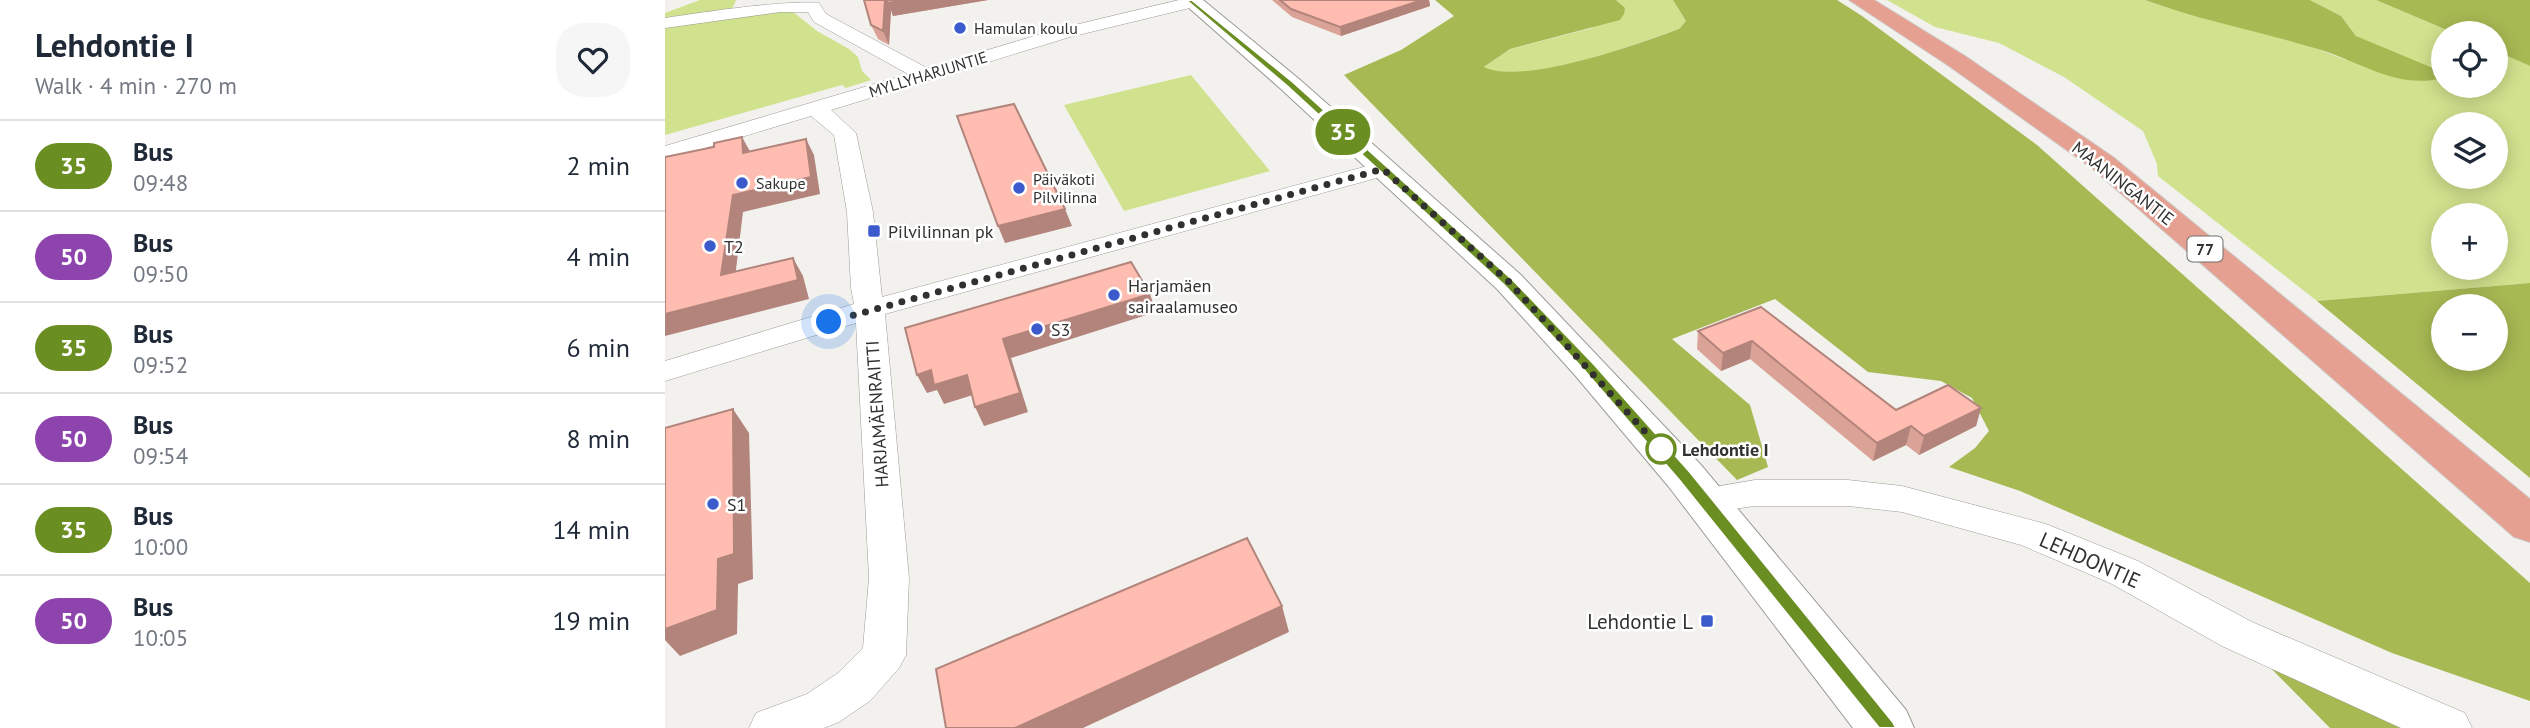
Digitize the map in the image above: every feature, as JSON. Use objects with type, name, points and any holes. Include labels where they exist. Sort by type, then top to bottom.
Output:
[{"type":"main road","name":"MAANINGANTIE","points":[[1860,0],[1957,61],[2102,163],[2530,525]]},
{"type":"street","name":"MYLLYHARJUNTIE","points":[[665,153],[1064,33],[1191,1]]},
{"type":"street","points":[[1191,1],[1290,84],[1509,282],[1588,366],[1704,500],[1886,728]]},
{"type":"street","points":[[665,23],[781,6],[813,7],[820,18],[925,75]]},
{"type":"street","name":"HARJAMÄENRAITTI","points":[[772,728],[823,708],[854,687],[884,655],[889,578],[870,309],[865,288],[860,212],[845,133],[815,108]]},
{"type":"street","points":[[665,371],[870,309],[1383,169]]},
{"type":"street","name":"LEHDONTIE","points":[[1704,500],[1755,493],[1848,494],[1902,499],[2032,534],[2123,572],[2237,634],[2449,728]]},
{"type":"green space","points":[[700,0],[736,0],[732,9],[665,19],[665,13]]},
{"type":"green space","points":[[1435,0],[1616,0],[1625,8],[1620,20],[1510,49],[1484,67],[1502,71],[1525,71],[1580,61],[1679,29],[1686,21],[1673,0],[1837,0],[1862,16],[2037,145],[2530,583],[2530,701],[2392,653],[2020,491],[1949,467],[1975,448],[1989,431],[1972,398],[1941,381],[1868,372],[1775,299],[1672,339],[1750,405],[1768,467],[1737,480],[1344,75],[1401,50],[1454,16]]},
{"type":"green space","points":[[1616,0],[1673,0],[1686,21],[1679,29],[1575,62],[1524,72],[1501,72],[1483,68],[1510,49],[1592,28],[1620,3]]},
{"type":"green space","points":[[1887,0],[2145,0],[2346,60],[2372,44],[2356,36],[2341,16],[2310,0],[2376,0],[2431,23],[2431,98],[2508,98],[2508,56],[2530,66],[2530,283],[2317,301],[2158,176],[2157,164],[2143,131],[2064,77],[1999,43],[1935,27]]},
{"type":"green space","points":[[2145,0],[2310,0],[2341,16],[2356,36],[2431,67],[2431,80],[2393,77],[2321,50]]},
{"type":"green space","points":[[2376,0],[2530,0],[2530,66],[2508,56],[2508,21],[2431,21],[2431,23]]},
{"type":"green space","points":[[772,11],[792,11],[817,31],[849,49],[858,57],[862,71],[871,80],[846,88],[842,85],[665,135],[665,27]]},
{"type":"green space","points":[[1191,75],[1270,171],[1124,211],[1064,105]]},
{"type":"green space","points":[[2530,283],[2530,478],[2317,301]]},
{"type":"green space","points":[[2237,634],[2449,728],[2330,728]]},
{"type":"building","points":[[864,0],[885,0],[883,31],[871,25]]},
{"type":"building","points":[[1280,0],[1422,0],[1340,27],[1291,9]]},
{"type":"building","name":"Päiväkoti Pilvilinna","points":[[1014,104],[1065,209],[998,226],[957,116]]},
{"type":"building","points":[[742,137],[743,153],[806,139],[811,177],[733,195],[721,275],[793,258],[798,280],[665,314],[665,157],[714,147],[714,143]]},
{"type":"building","points":[[1131,262],[1150,294],[1003,339],[1020,393],[975,407],[967,375],[934,385],[931,370],[917,375],[905,328]]},
{"type":"building","points":[[1761,307],[1896,410],[1948,385],[1981,408],[1924,436],[1911,426],[1877,443],[1752,341],[1723,353],[1698,331]]},
{"type":"building","name":"S1","points":[[733,409],[734,554],[718,559],[717,610],[665,629],[665,428]]},
{"type":"building","points":[[1247,538],[1282,606],[1015,728],[946,728],[936,669]]},
{"type":"bus line","name":"35","points":[[1190,0],[1290,84],[1509,282],[1685,476],[1886,728]]},
{"type":"place","name":"Hamulan koulu","points":[[960,28]]},
{"type":"place","name":"Sakupe","points":[[742,183]]},
{"type":"place","name":"Päiväkoti Pilvilinna","points":[[1019,188]]},
{"type":"place","name":"Pilvilinnan pk","points":[[874,231]]},
{"type":"place","name":"T2","points":[[710,246]]},
{"type":"place","name":"Harjamäen sairaalamuseo","points":[[1114,295]]},
{"type":"place","name":"S3","points":[[1037,329]]},
{"type":"place","name":"Lehdontie I","points":[[1661,449]]},
{"type":"place","name":"S1","points":[[713,504]]},
{"type":"place","name":"Lehdontie L","points":[[1707,621]]},
{"type":"route","points":[[829,322],[1383,169],[1509,282],[1669,458],[1661,449]]}]
